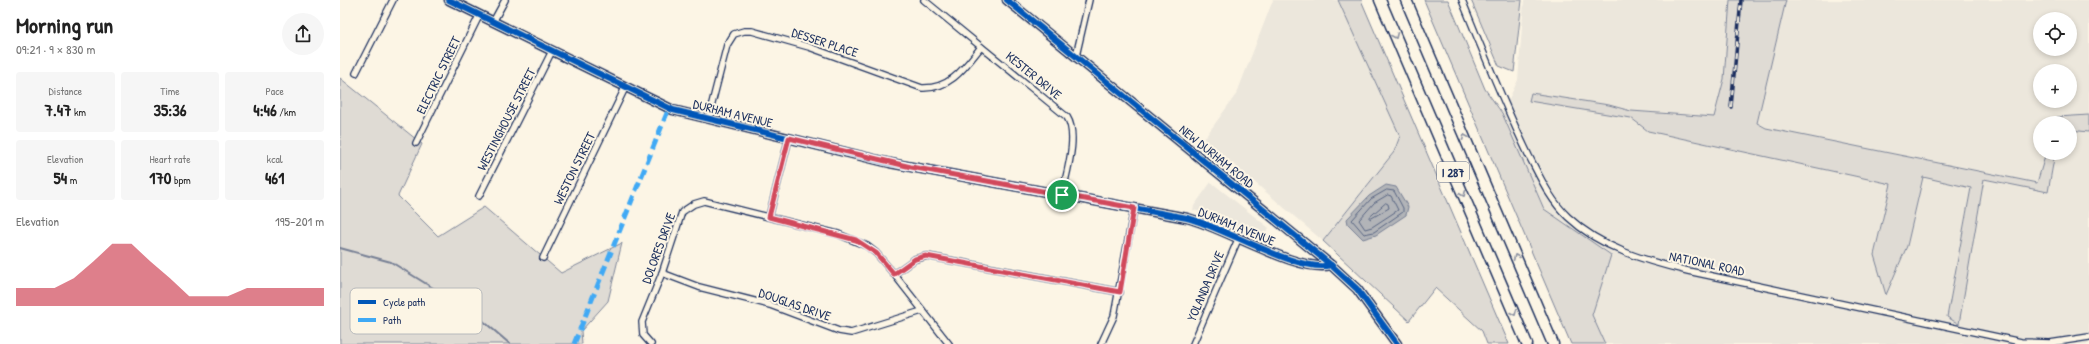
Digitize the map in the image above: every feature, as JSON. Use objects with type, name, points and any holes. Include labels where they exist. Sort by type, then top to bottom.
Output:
[{"type":"highway","name":"I 287","points":[[1380,0],[1527,344]]},
{"type":"highway","name":"I 287","points":[[1406,0],[1553,344]]},
{"type":"street","points":[[356,73],[393,0]]},
{"type":"street","name":"DURHAM AVENUE","points":[[449,0],[669,108],[708,119],[890,163],[1198,221],[1298,262],[1318,267],[1331,265]]},
{"type":"street","points":[[493,22],[505,0]]},
{"type":"street","name":"KESTER DRIVE","points":[[924,0],[1063,113],[1070,121],[1073,138],[1062,195]]},
{"type":"street","name":"NEW DURHAM ROAD","points":[[1007,0],[1331,265],[1357,289],[1397,344]]},
{"type":"street","points":[[1076,56],[1089,0]]},
{"type":"street","name":"NATIONAL ROAD","points":[[1462,0],[1511,118],[1554,202],[1568,217],[1591,235],[1619,250],[1650,262],[2021,342],[2050,343],[2089,337]]},
{"type":"street","name":"ELECTRIC STREET","points":[[416,143],[479,16]]},
{"type":"street","name":"DESSER PLACE","points":[[708,119],[727,44],[731,36],[738,32],[752,31],[809,47],[922,88],[941,86],[953,79],[981,47]]},
{"type":"street","name":"WESTINGHOUSE STREET","points":[[479,196],[552,51]]},
{"type":"street","name":"WESTON STREET","points":[[543,258],[626,88]]},
{"type":"street","points":[[769,217],[789,138]]},
{"type":"street","name":"DOLORES DRIVE","points":[[652,344],[643,335],[642,322],[662,273],[682,212],[685,208],[704,201],[856,240],[876,253],[949,344]]},
{"type":"street","points":[[1101,344],[1114,316],[1120,292],[1134,208]]},
{"type":"street","name":"YOLANDA DRIVE","points":[[1193,344],[1239,237]]},
{"type":"street","points":[[894,274],[915,259],[926,256],[1120,292]]},
{"type":"street","name":"DOUGLAS DRIVE","points":[[662,273],[699,287],[770,305],[839,331],[851,333],[922,311]]},
{"type":"shaded area","points":[[1273,0],[1338,0],[1400,135],[1394,152],[1323,241],[1204,139],[1237,93]]},
{"type":"shaded area","points":[[1338,0],[1361,0],[1509,344],[1487,344],[1482,331],[1435,288],[1409,321],[1323,241],[1394,152],[1400,136]]},
{"type":"shaded area","points":[[1424,0],[1448,0],[1485,89],[1502,113],[1544,209],[1611,255],[1592,315],[1605,344],[1571,344]]},
{"type":"shaded area","points":[[1471,0],[1522,0],[1514,72],[1499,66]]},
{"type":"shaded area","points":[[1524,0],[1730,0],[1724,79],[1714,117],[1631,111],[1609,105],[1531,93],[1529,101],[1631,118],[1648,131],[1891,184],[1874,255],[1907,246],[1923,176],[1971,188],[1947,317],[1959,323],[1984,179],[2048,192],[2054,160],[2077,160],[2077,131],[2089,132],[2089,344],[1605,344],[1592,315],[1611,255],[1544,209],[1502,113],[1518,80]]},
{"type":"shaded area","points":[[1730,0],[1786,0],[1757,123],[1766,128],[2037,183],[2044,160],[2054,160],[2048,192],[1984,179],[1959,324],[1947,317],[1971,188],[1923,177],[1907,246],[1886,295],[1874,255],[1891,184],[1648,131],[1631,118],[1529,101],[1531,93],[1609,105],[1631,111],[1714,117],[1724,79]]},
{"type":"shaded area","points":[[1786,0],[2089,0],[2089,115],[2033,116],[2033,160],[2044,160],[2038,183],[1766,128],[1757,123]]},
{"type":"shaded area","points":[[340,78],[422,144],[398,196],[438,236],[484,207],[561,273],[622,243],[608,301],[581,331],[582,344],[340,344]]},
{"type":"shaded area","points":[[2089,115],[2089,132],[2077,131],[2077,116],[2073,116]]},
{"type":"shaded area","points":[[1211,182],[1269,228],[1261,237],[1206,213],[1193,210],[1194,206]]},
{"type":"water","points":[[1386,185],[1396,187],[1408,207],[1406,215],[1376,235],[1363,239],[1348,224],[1347,219],[1369,196]]},
{"type":"waterway","points":[[340,248],[391,262],[433,288]]},
{"type":"waterway","points":[[482,320],[510,344]]},
{"type":"railway","points":[[1731,107],[1741,0]]},
{"type":"marked path","points":[[574,344],[669,108]]},
{"type":"cycle path","points":[[449,0],[673,110],[890,163],[1187,218],[1221,230],[1300,263],[1317,266],[1331,265]]},
{"type":"cycle path","points":[[1007,0],[1331,265],[1357,289],[1397,344]]},
{"type":"route","points":[[789,138],[890,163],[1062,195],[1134,208],[1120,292],[926,256],[915,259],[894,274],[876,253],[856,240],[838,234],[769,217],[789,138]]}]
